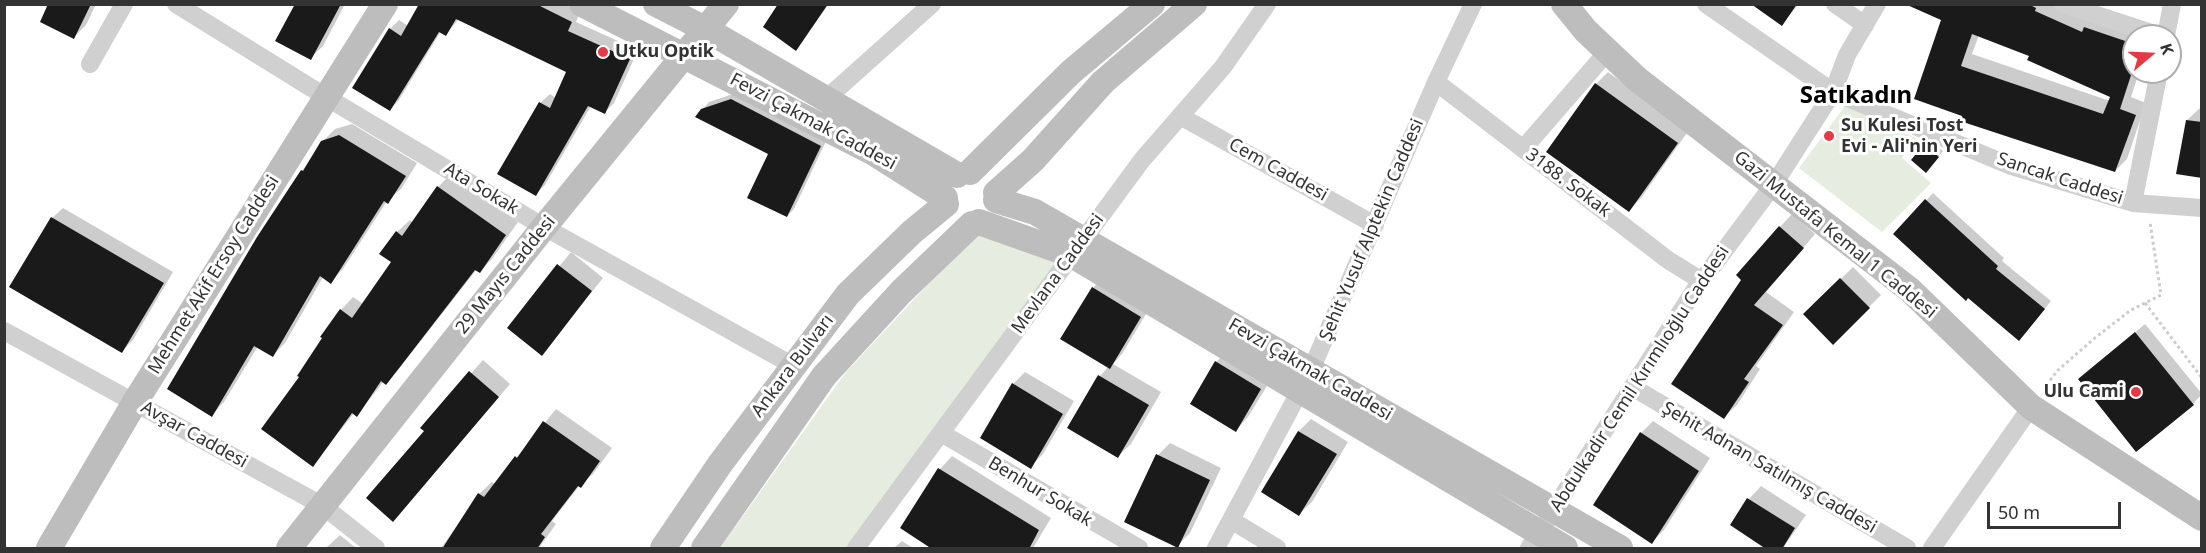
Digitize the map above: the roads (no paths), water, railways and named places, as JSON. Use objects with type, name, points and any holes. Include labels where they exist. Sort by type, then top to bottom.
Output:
[{"type":"main road","name":"Mehmet Akif Ersoy Caddesi","points":[[48,549],[135,402],[385,4]]},
{"type":"main road","name":"Fevzi Çakmak Caddesi","points":[[582,4],[874,153],[945,201]]},
{"type":"main road","name":"Fevzi Çakmak Caddesi","points":[[656,4],[964,174]]},
{"type":"main road","name":"29 Mayıs Caddesi","points":[[289,549],[544,227],[687,56],[726,4]]},
{"type":"main road","points":[[1152,4],[1071,72],[964,174],[948,185],[945,201],[958,220],[975,223],[991,214],[996,196],[1033,160],[1103,82],[1194,4]]},
{"type":"main road","name":"Gazi Mustafa Kemal 1 Caddesi","points":[[1564,4],[1586,31],[1637,78],[1910,290],[2031,406],[2202,518]]},
{"type":"main road","points":[[964,174],[989,180],[996,196]]},
{"type":"main road","name":"Fevzi Çakmak Caddesi","points":[[996,196],[1035,212],[1078,248],[1306,380],[1554,509],[1620,549]]},
{"type":"main road","name":"Ankara Bulvarı","points":[[663,549],[720,464],[792,365],[848,294],[945,201]]},
{"type":"main road","name":"Fevzi Çakmak Caddesi","points":[[975,223],[1078,248]]},
{"type":"main road","name":"Ankara Bulvarı","points":[[704,549],[824,376],[901,292],[975,223]]},
{"type":"main road","name":"Fevzi Çakmak Caddesi","points":[[1306,380],[1534,540],[1565,549]]},
{"type":"street","points":[[90,64],[124,4]]},
{"type":"street","name":"Ata Sokak","points":[[176,4],[326,98],[544,227],[792,365]]},
{"type":"street","points":[[827,98],[932,4]]},
{"type":"street","name":"Mevlana Caddesi","points":[[856,549],[1142,160],[1223,67],[1267,4]]},
{"type":"street","name":"Şehit Yusuf Alptekin Caddesi","points":[[1216,549],[1306,380],[1436,82],[1473,4]]},
{"type":"street","name":"Sancak Caddesi","points":[[1706,4],[1833,92],[2011,166],[2140,203],[2202,208]]},
{"type":"street","points":[[1835,4],[1865,25]]},
{"type":"street","name":"Abdulkadir Cemil Kırımlıoğlu Caddesi","points":[[1534,540],[1702,281],[1774,184],[1833,92],[1847,55],[1877,4]]},
{"type":"street","points":[[2063,4],[2124,24]]},
{"type":"street","points":[[2168,24],[2172,4]]},
{"type":"street","points":[[1523,149],[1608,51]]},
{"type":"street","name":"3188. Sokak","points":[[1436,82],[1668,260],[1702,281]]},
{"type":"street","points":[[2140,203],[2157,84]]},
{"type":"street","name":"Cem Caddesi","points":[[1180,116],[1375,225]]},
{"type":"street","name":"Avşar Caddesi","points":[[4,331],[323,506],[376,549]]},
{"type":"street","name":"Şehit Adnan Satılmış Caddesi","points":[[1632,387],[1906,549]]},
{"type":"street","points":[[1932,549],[2031,406]]},
{"type":"street","name":"Benhur Sokak","points":[[941,433],[1139,549]]},
{"type":"street","points":[[1231,520],[1277,549]]},
{"type":"place","name":"Utku Optik","points":[[603,52]]},
{"type":"place","name":"Su Kulesi Tost Evi - Ali'nin Yeri","points":[[1829,136]]},
{"type":"place","name":"Ulu Cami","points":[[2136,392]]},
{"type":"district","name":"Satıkadın","points":[[1856,96]]}]
